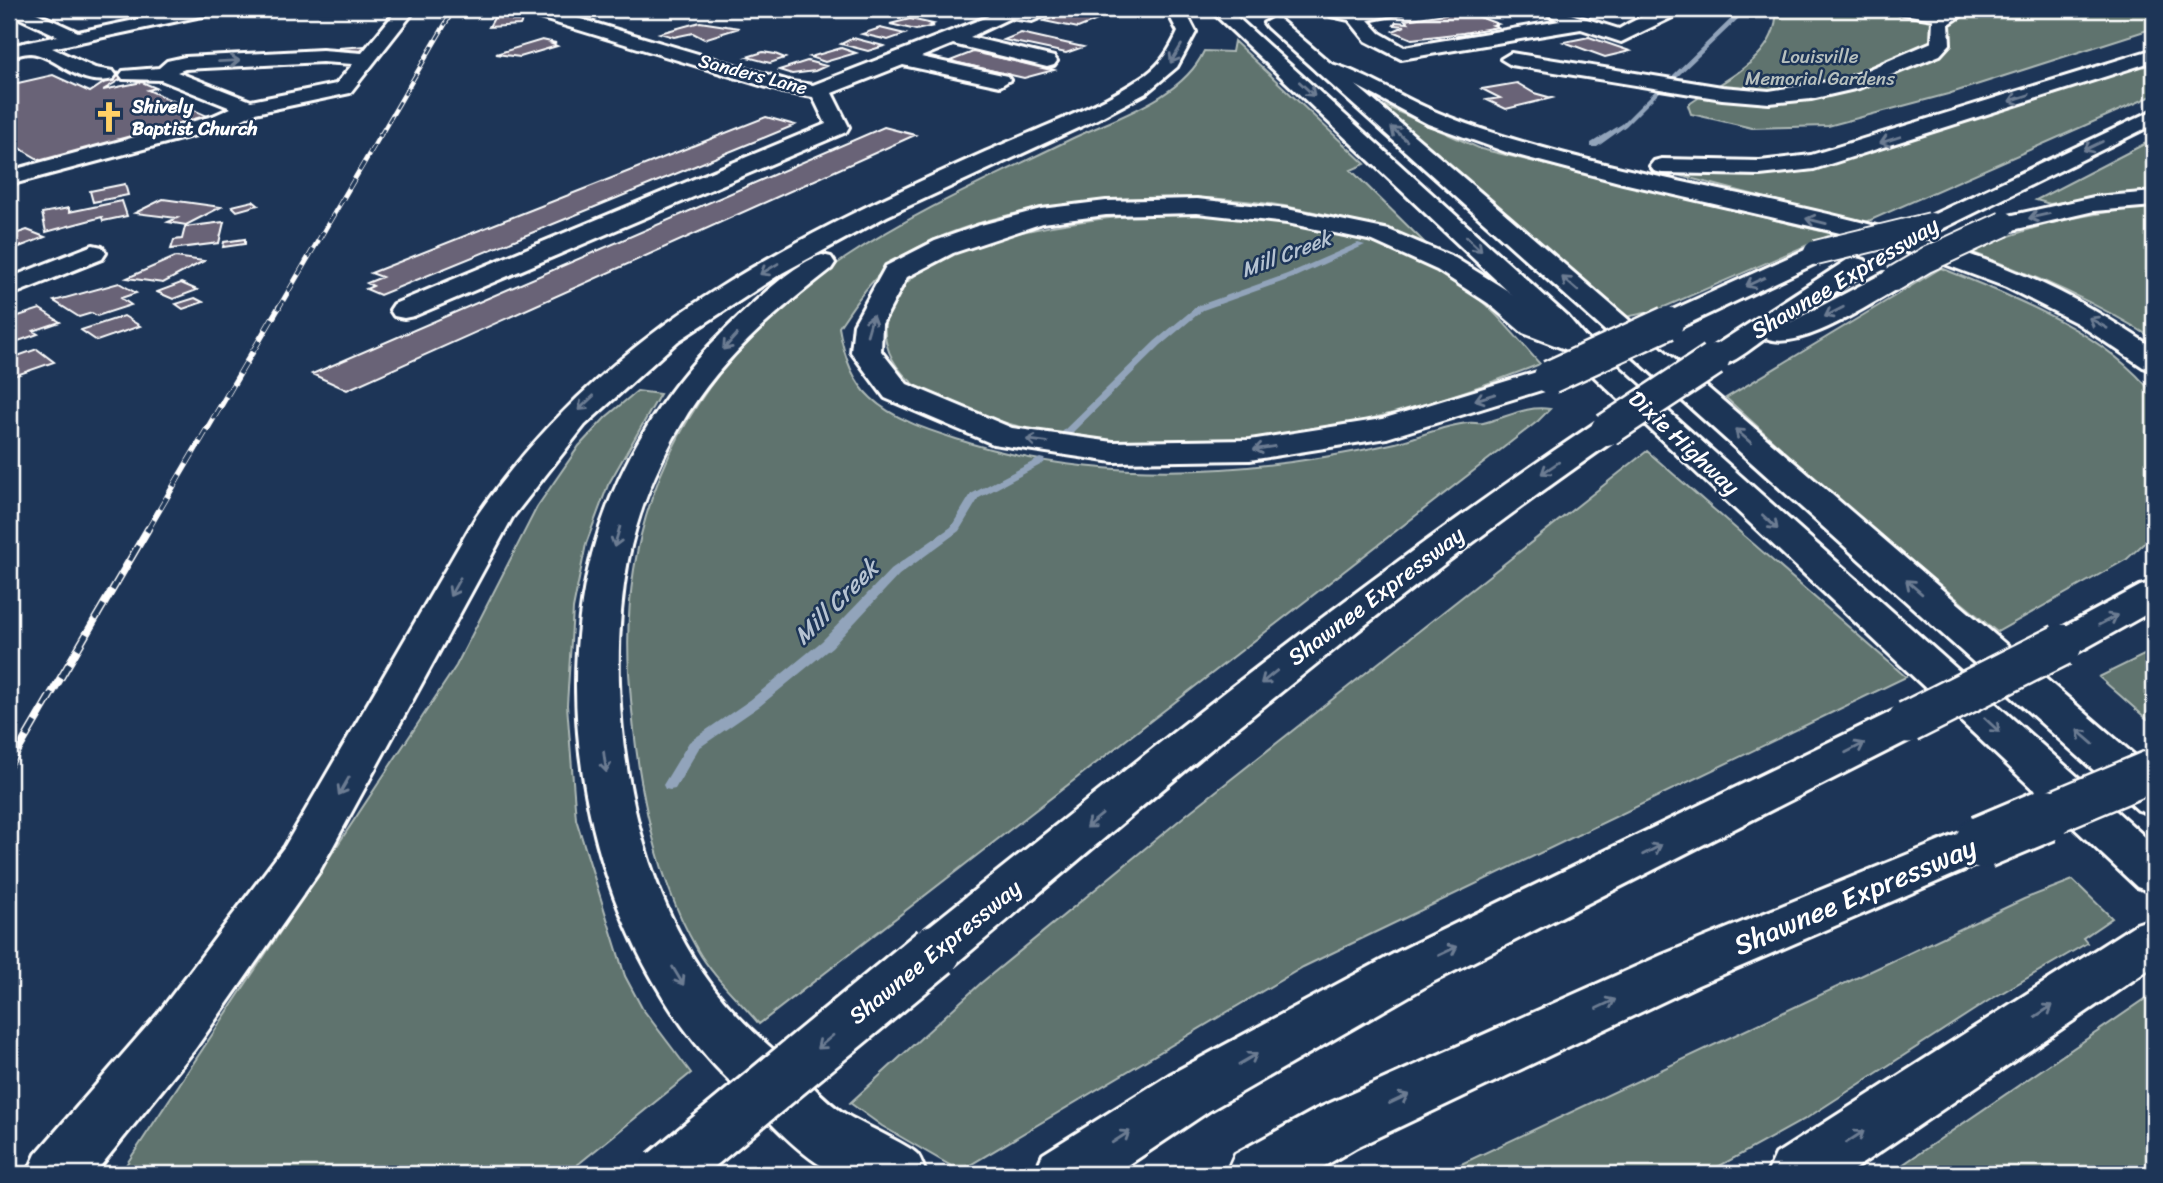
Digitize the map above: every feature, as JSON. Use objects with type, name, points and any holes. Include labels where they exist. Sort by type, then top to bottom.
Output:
[{"type":"main road","points":[[14,9],[78,38]]},
{"type":"main road","points":[[9,52],[211,9]]},
{"type":"main road","points":[[9,178],[220,121],[249,108],[344,89],[407,9]]},
{"type":"main road","name":"Sanders Lane","points":[[529,9],[790,88],[820,90],[993,21],[1007,10]]},
{"type":"main road","points":[[1007,10],[1032,16],[1052,9]]},
{"type":"main road","points":[[57,1174],[176,1032],[302,859],[494,517],[529,466],[580,409],[617,376],[697,316],[790,257],[1024,143],[1051,133],[1153,79],[1177,59],[1187,32],[1175,9]]},
{"type":"main road","name":"Dixie Highway","points":[[1218,9],[1558,323],[1575,343],[2154,874]]},
{"type":"main road","name":"Dixie Highway","points":[[1258,9],[2154,798]]},
{"type":"main road","points":[[1331,9],[1356,17],[1396,9]]},
{"type":"main road","points":[[1538,9],[1621,36],[1647,20],[1680,9]]},
{"type":"main road","points":[[1905,9],[1956,13]]},
{"type":"main road","points":[[1511,59],[1733,95],[1786,96],[1852,84],[1933,51],[1941,44],[1940,22],[1956,13]]},
{"type":"main road","points":[[1626,15],[1647,20]]},
{"type":"main road","points":[[1356,17],[1373,37],[1401,53],[1583,23]]},
{"type":"main road","points":[[1515,17],[1546,29]]},
{"type":"main road","points":[[950,38],[1047,61]]},
{"type":"main road","points":[[34,47],[91,74],[107,75]]},
{"type":"main road","points":[[1514,145],[1666,166],[1760,168],[1792,165],[1852,152],[2154,55]]},
{"type":"main road","points":[[164,74],[174,65],[185,63],[322,56],[368,59]]},
{"type":"main road","points":[[898,58],[1000,80]]},
{"type":"main road","points":[[1324,68],[1363,82],[1421,113],[1544,155],[1885,238],[1959,260],[2054,299],[2097,322],[2154,361]]},
{"type":"main road","points":[[130,75],[164,74],[249,108]]},
{"type":"main road","points":[[404,310],[838,127],[820,90]]},
{"type":"main road","name":"Shawnee Expressway","points":[[665,1174],[1290,660],[1450,540],[1607,430],[1856,267],[1931,225],[2154,116]]},
{"type":"main road","points":[[896,1174],[821,1131],[802,1113],[698,1009],[660,945],[634,882],[605,767],[598,673],[606,577],[630,498],[672,413],[734,337],[778,296],[841,249],[899,216],[1040,147],[1051,133]]},
{"type":"main road","points":[[1747,337],[1798,330],[1935,256],[2004,224],[2094,204],[2154,199]]},
{"type":"main road","points":[[1575,343],[1533,327],[1490,291],[1446,264],[1380,236],[1287,216],[1197,206],[1107,208],[1041,216],[986,231],[944,247],[896,272],[868,324],[866,352],[896,391],[1005,437],[1114,452],[1250,450],[1387,429],[1550,377],[1816,253],[1931,225]]},
{"type":"main road","points":[[9,288],[93,253]]},
{"type":"main road","points":[[1064,1174],[1189,1093],[1417,966],[2061,645],[2154,594]]},
{"type":"main road","name":"Shawnee Expressway","points":[[1256,1174],[1337,1128],[1680,970],[2154,769]]},
{"type":"main road","points":[[1797,1174],[2146,944]]},
{"type":"green space","name":"Louisville Memorial Gardens","points":[[1776,9],[2154,9],[2154,28],[1948,94],[1828,126],[1752,128],[1691,114],[1688,105],[1732,77],[1759,54],[1769,41],[1775,26]]},
{"type":"green space","points":[[1234,41],[1365,164],[1351,170],[1427,245],[1339,218],[1240,200],[1135,198],[1079,203],[1025,212],[973,225],[927,243],[889,266],[868,287],[839,327],[849,365],[864,391],[890,412],[911,423],[1009,454],[1063,464],[1173,471],[1228,469],[1337,455],[1400,442],[1458,424],[1483,423],[1532,409],[1550,409],[1538,421],[759,1024],[710,969],[681,917],[656,850],[636,744],[629,673],[630,608],[638,547],[655,489],[680,435],[711,385],[750,338],[795,295],[847,257],[957,194],[1146,105],[1181,82],[1204,51],[1232,52]]},
{"type":"green space","points":[[2154,61],[2154,95],[1864,223],[1666,172],[1798,170],[1828,165]]},
{"type":"green space","points":[[1383,105],[1481,149],[1833,234],[1655,311],[1626,317],[1377,106]]},
{"type":"green space","points":[[2154,139],[2154,192],[2096,196],[2050,204],[2036,200]]},
{"type":"green space","points":[[2154,207],[2154,339],[2065,291],[1971,252],[2015,234],[2060,221]]},
{"type":"green space","points":[[1200,213],[1301,226],[1369,242],[1401,253],[1432,267],[1472,293],[1503,322],[1540,364],[1409,409],[1342,425],[1273,438],[1204,444],[1135,444],[1067,437],[961,409],[912,383],[897,367],[889,352],[885,336],[888,310],[907,282],[939,260],[981,243],[1077,222]]},
{"type":"green space","points":[[1941,268],[2027,304],[2084,335],[2134,373],[2154,395],[2154,534],[2127,559],[1997,632],[1845,506],[1726,398]]},
{"type":"green space","points":[[637,391],[660,394],[608,485],[586,544],[573,609],[567,705],[576,819],[625,976],[642,1008],[691,1073],[566,1174],[120,1174],[456,666],[537,507],[579,446],[606,417]]},
{"type":"green space","points":[[1647,451],[1906,677],[1303,967],[960,1171],[882,1126],[850,1103],[981,983],[1187,814]]},
{"type":"green space","points":[[2154,650],[2154,716],[2147,719],[2099,677]]},
{"type":"green space","points":[[2073,880],[2112,918],[2083,938],[2087,943],[1988,1001],[1807,1118],[1705,1174],[1440,1174],[2024,899]]},
{"type":"green space","points":[[2154,993],[2154,1174],[1889,1174]]},
{"type":"building","points":[[90,9],[110,9],[104,10],[108,12],[123,9],[140,11],[111,17]]},
{"type":"building","points":[[942,9],[984,9],[967,15]]},
{"type":"building","points":[[1076,9],[1124,9],[1078,28],[1044,21]]},
{"type":"building","points":[[1452,13],[1477,16],[1498,24],[1493,25],[1498,27],[1412,39],[1393,31],[1405,26],[1394,25],[1396,22],[1408,23],[1405,20]]},
{"type":"building","points":[[516,15],[513,21],[522,21],[520,25],[489,27],[494,18]]},
{"type":"building","points":[[910,19],[934,26],[916,30],[890,24]]},
{"type":"building","points":[[700,22],[739,28],[704,39],[693,33],[674,37],[660,33]]},
{"type":"building","points":[[880,28],[905,34],[888,40],[862,34]]},
{"type":"building","points":[[1021,33],[1083,47],[1066,53],[1004,40]]},
{"type":"building","points":[[1589,37],[1630,51],[1605,57],[1564,42]]},
{"type":"building","points":[[853,38],[884,46],[868,51],[841,44]]},
{"type":"building","points":[[542,40],[556,43],[552,44],[557,46],[520,57],[496,54]]},
{"type":"building","points":[[367,46],[362,54],[334,55],[339,48]]},
{"type":"building","points":[[841,48],[856,53],[825,62],[810,57]]},
{"type":"building","points":[[763,52],[785,58],[770,63],[747,57]]},
{"type":"building","points":[[973,52],[1054,70],[1024,78],[950,61]]},
{"type":"building","points":[[807,61],[826,66],[815,71],[792,74],[779,70]]},
{"type":"building","name":"Shively Baptist Church","points":[[133,72],[103,90],[142,82],[156,88],[148,90],[214,119],[45,163],[9,142],[9,85],[53,75],[90,92],[105,82],[96,82],[109,73]]},
{"type":"building","points":[[1517,83],[1534,93],[1552,98],[1506,109],[1487,100],[1500,98],[1482,89]]},
{"type":"building","points":[[766,117],[795,125],[380,295],[366,289],[373,286],[367,283],[382,277],[371,273]]},
{"type":"building","points":[[884,127],[915,135],[347,390],[312,374]]},
{"type":"building","points":[[125,184],[128,195],[93,202],[90,191]]},
{"type":"building","points":[[163,199],[221,207],[186,225],[168,222],[177,218],[135,213]]},
{"type":"building","points":[[122,201],[127,216],[103,221],[102,217],[46,232],[42,213],[69,208],[69,212]]},
{"type":"building","points":[[253,201],[258,205],[237,211],[232,206]]},
{"type":"building","points":[[224,222],[219,243],[171,249],[174,240],[182,239],[185,227]]},
{"type":"building","points":[[27,230],[45,237],[9,251],[9,236]]},
{"type":"building","points":[[245,239],[245,244],[223,247],[224,242]]},
{"type":"building","points":[[175,257],[204,261],[163,283],[127,278]]},
{"type":"building","points":[[119,283],[136,293],[121,298],[131,305],[97,316],[92,313],[79,317],[54,301]]},
{"type":"building","points":[[181,283],[197,290],[173,299],[157,292]]},
{"type":"building","points":[[195,298],[203,302],[183,309],[176,304]]},
{"type":"building","points":[[40,309],[60,322],[33,331],[38,334],[13,343],[9,340],[9,319]]},
{"type":"building","points":[[124,316],[140,326],[97,341],[81,330]]},
{"type":"building","points":[[37,349],[54,362],[14,376],[9,373],[9,359]]},
{"type":"waterway","name":"Mill Creek","points":[[1675,76],[1737,17],[1739,9]]},
{"type":"waterway","name":"Mill Creek","points":[[1594,145],[1624,125],[1659,90]]},
{"type":"waterway","name":"Mill Creek","points":[[1066,433],[1158,343],[1200,308],[1290,276],[1361,245]]},
{"type":"waterway","name":"Mill Creek","points":[[670,785],[694,745],[755,703],[827,644],[895,572],[955,529],[975,496],[1040,461]]},
{"type":"railway","points":[[380,136],[454,9]]},
{"type":"railway","points":[[278,309],[381,134]]},
{"type":"railway","points":[[147,531],[279,307]]},
{"type":"railway","points":[[9,766],[148,529]]},
{"type":"place","name":"Shively Baptist Church","points":[[109,117]]}]
